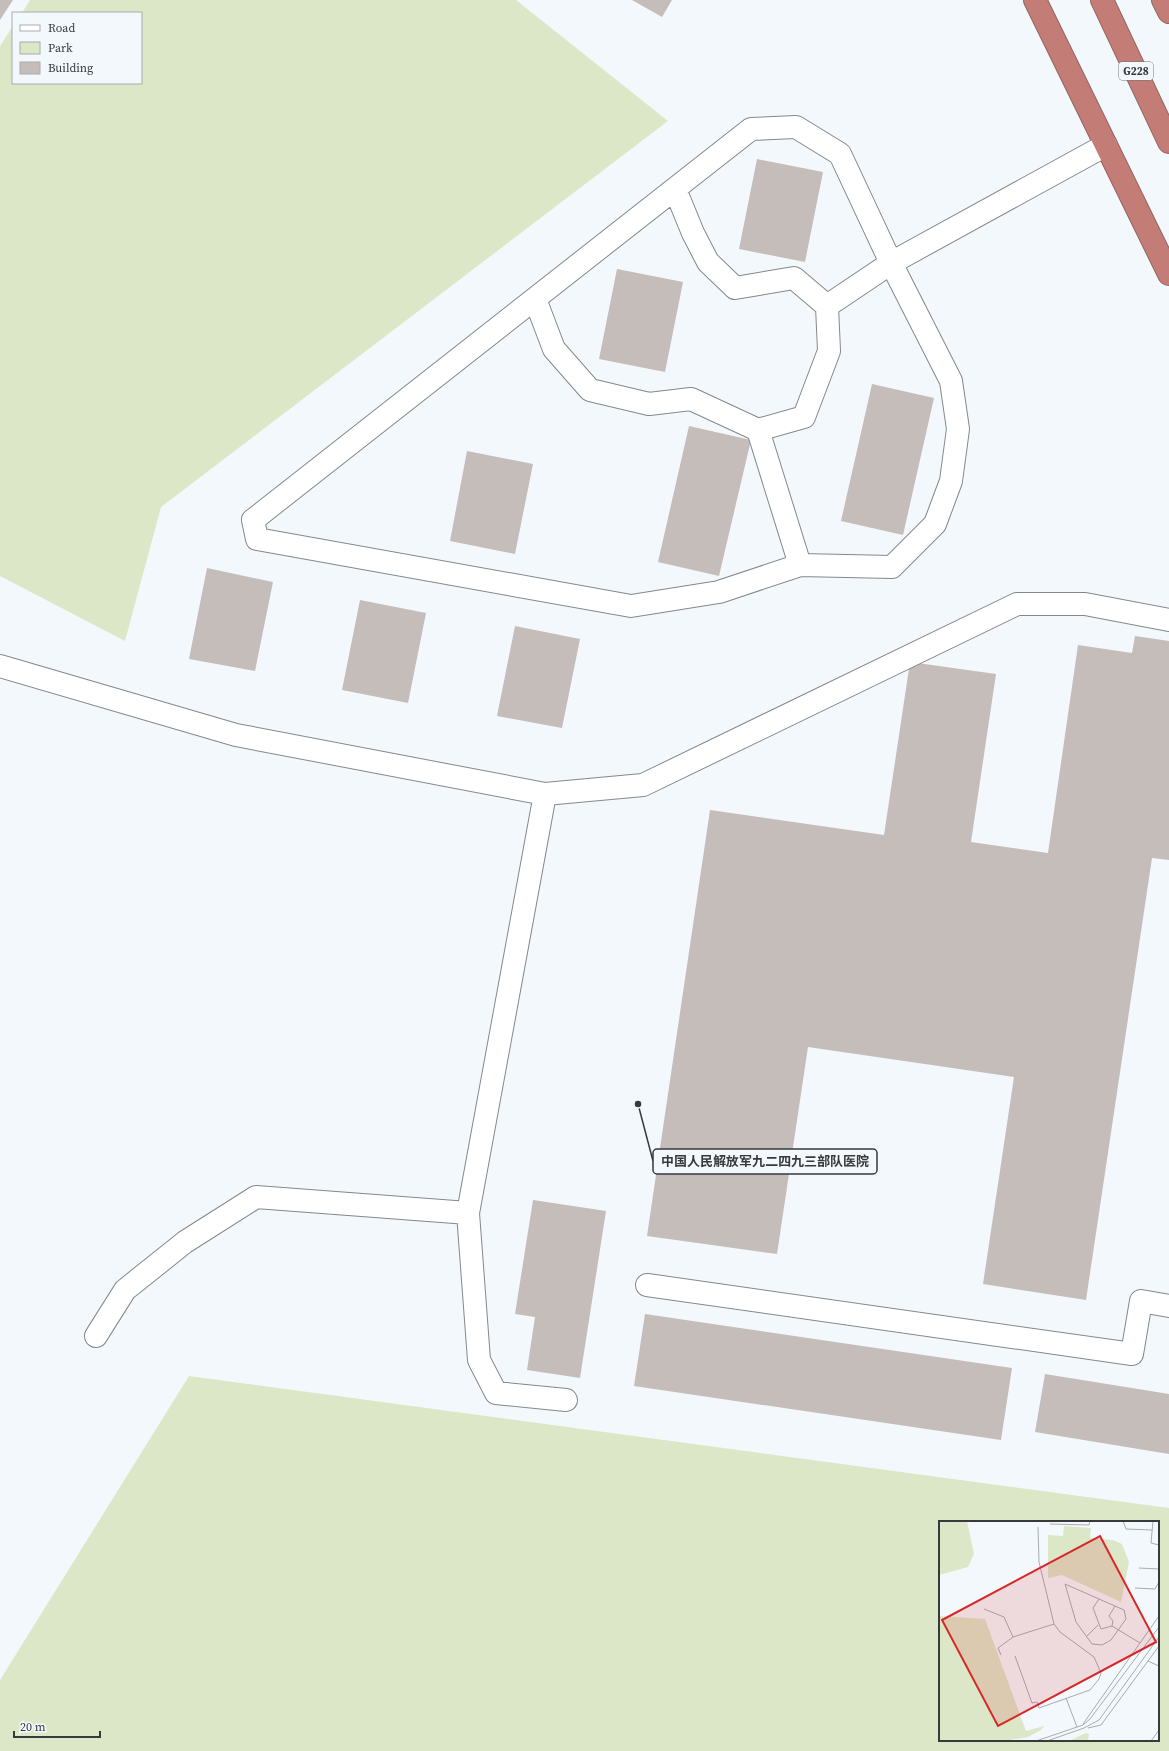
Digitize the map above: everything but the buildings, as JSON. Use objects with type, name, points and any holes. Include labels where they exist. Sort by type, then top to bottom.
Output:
[{"type":"highway","points":[[1035,0],[1169,274]]},
{"type":"highway","name":"G228","points":[[1102,0],[1169,142]]},
{"type":"highway","points":[[1163,0],[1169,12]]},
{"type":"street","points":[[796,127],[840,154],[891,263],[951,381],[958,429],[950,481],[935,524],[892,567],[800,565],[719,592],[631,606],[257,539],[253,520],[675,189],[751,129],[796,127]]},
{"type":"street","points":[[827,306],[891,263],[1106,145]]},
{"type":"street","points":[[535,299],[554,349],[590,390],[649,404],[691,399],[758,430],[804,417],[828,351],[827,306],[794,278],[735,288],[708,262],[693,233],[675,189]]},
{"type":"street","points":[[758,430],[800,565]]},
{"type":"street","points":[[0,666],[236,735],[545,794],[643,785],[1017,604],[1085,604],[1169,620]]},
{"type":"street","points":[[545,794],[468,1213],[479,1360],[496,1393],[566,1400]]},
{"type":"street","points":[[96,1336],[125,1290],[185,1242],[256,1197],[468,1213]]},
{"type":"street","points":[[647,1285],[1132,1354],[1142,1301],[1169,1306]]},
{"type":"green space","points":[[30,0],[516,0],[668,121],[161,507],[125,641],[0,576],[0,46],[12,28],[12,84],[142,84],[142,12],[23,12]]},
{"type":"green space","points":[[189,1376],[1169,1508],[1169,1751],[0,1751],[0,1680]]},
{"type":"place","name":"中国人民解放军九二四九三部队医院","points":[[638,1104]]}]
